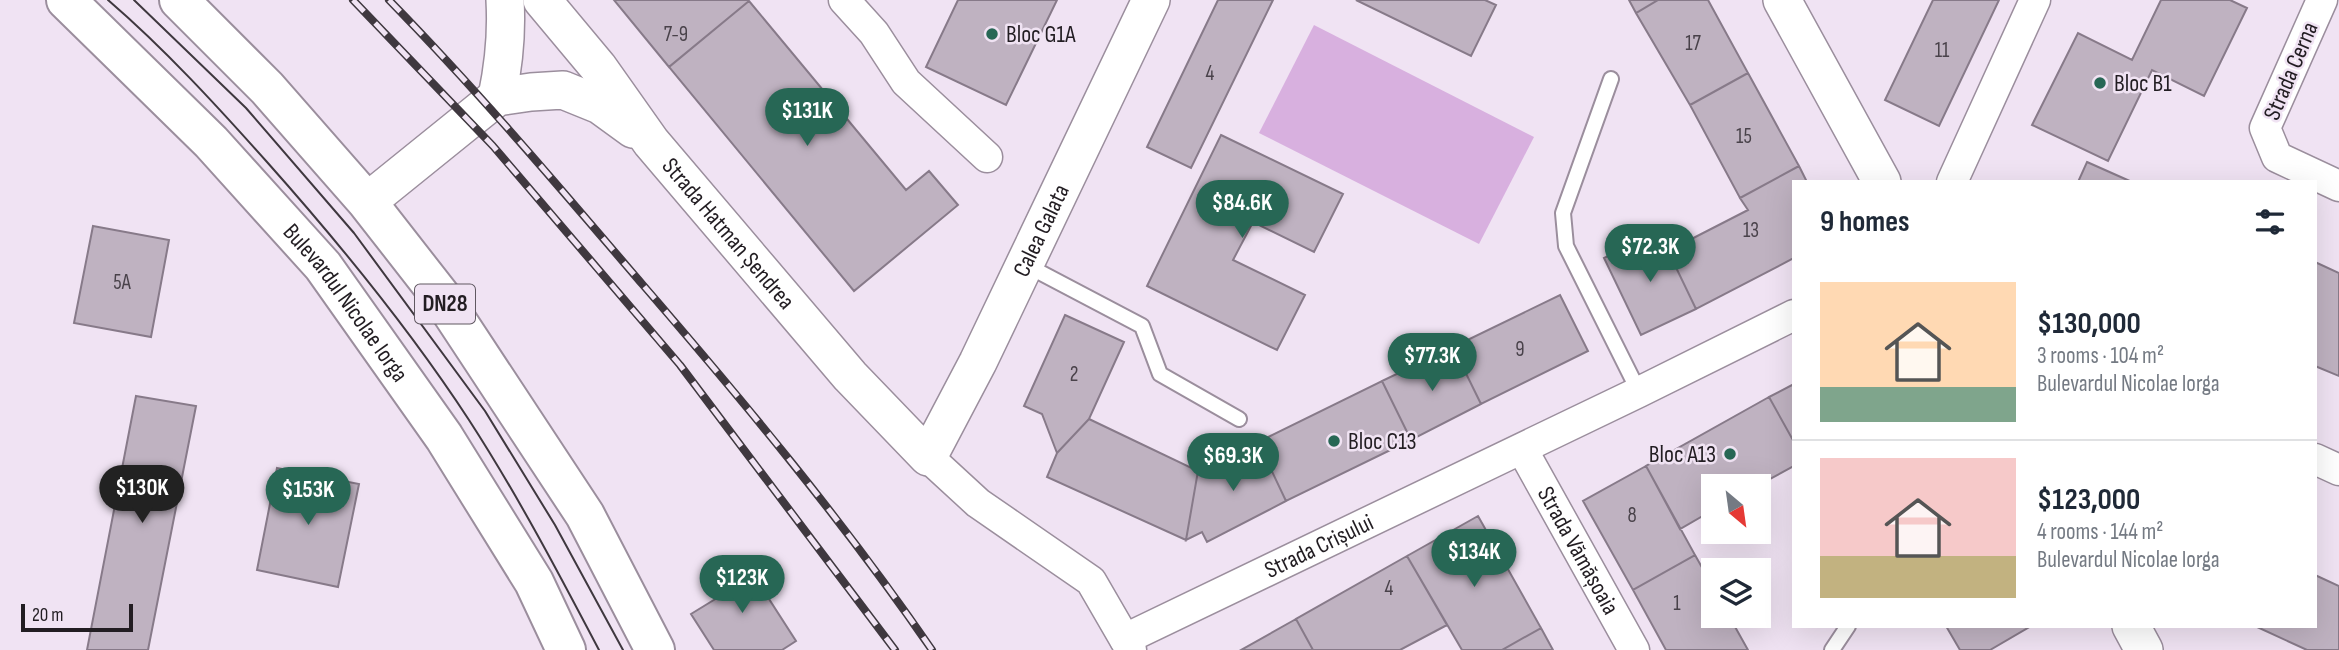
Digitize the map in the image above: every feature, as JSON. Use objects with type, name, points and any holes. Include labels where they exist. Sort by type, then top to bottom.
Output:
[{"type":"main road","name":"Bulevardul Nicolae Iorga","points":[[66,0],[211,142],[323,266],[444,437],[534,582],[566,650]]},
{"type":"main road","name":"DN28","points":[[179,0],[267,88],[367,202],[442,298],[585,515],[655,650]]},
{"type":"street","points":[[497,97],[504,66],[505,0]]},
{"type":"street","name":"Strada Hatman Șendrea","points":[[542,0],[598,67],[651,142],[850,376],[928,457]]},
{"type":"street","points":[[844,0],[874,33],[906,82],[987,157]]},
{"type":"street","name":"Calea Galata","points":[[928,457],[978,362],[1151,0]]},
{"type":"street","points":[[1782,0],[1881,180]]},
{"type":"street","points":[[1953,180],[2035,0]]},
{"type":"street","name":"Strada Cerna","points":[[2322,0],[2265,128],[2277,157],[2339,186]]},
{"type":"street","points":[[367,202],[497,97],[563,90],[600,105],[651,142]]},
{"type":"street","name":"Strada Crișului","points":[[928,457],[978,503],[1091,581],[1128,645],[1792,316]]},
{"type":"street","name":"Strada Vămășoaia","points":[[1522,449],[1634,650]]},
{"type":"street","points":[[2317,460],[2339,470]]},
{"type":"street","points":[[2132,628],[2144,650]]},
{"type":"lane","points":[[1611,79],[1563,213],[1566,246],[1639,392]]},
{"type":"lane","points":[[1025,265],[1142,326],[1160,374],[1239,419]]},
{"type":"lane","points":[[1832,650],[1847,628]]},
{"type":"shaded area","points":[[1314,25],[1534,137],[1479,244],[1259,133]]},
{"type":"building","points":[[614,0],[748,0],[749,1],[669,67]]},
{"type":"building","name":"Bloc G1A","points":[[958,0],[1057,0],[1006,105],[926,67]]},
{"type":"building","points":[[1218,0],[1273,0],[1191,168],[1147,147]]},
{"type":"building","points":[[1356,0],[1485,0],[1496,5],[1471,56]]},
{"type":"building","points":[[1629,0],[1658,0],[1636,13]]},
{"type":"building","points":[[1658,0],[1708,0],[1748,73],[1690,105],[1636,13]]},
{"type":"building","points":[[1933,0],[1999,0],[1939,126],[1885,100]]},
{"type":"building","name":"Bloc B1","points":[[2161,0],[2230,0],[2247,8],[2204,96],[2152,70],[2108,161],[2032,125],[2078,33],[2132,60]]},
{"type":"building","points":[[749,1],[906,190],[929,171],[958,205],[854,291],[669,67]]},
{"type":"building","points":[[1748,73],[1799,166],[1740,198],[1690,105]]},
{"type":"building","points":[[1221,135],[1343,194],[1314,252],[1253,222],[1233,260],[1305,295],[1277,350],[1147,286]]},
{"type":"building","points":[[2087,162],[2128,180],[2079,180]]},
{"type":"building","points":[[1799,166],[1806,180],[1792,180],[1792,259],[1696,309],[1668,251],[1748,210],[1740,198]]},
{"type":"building","points":[[93,226],[169,240],[151,337],[74,323]]},
{"type":"building","points":[[1659,232],[1696,309],[1641,335],[1604,258]]},
{"type":"building","points":[[2317,263],[2339,273],[2339,376],[2317,367]]},
{"type":"building","points":[[1560,295],[1588,351],[1481,404],[1453,347]]},
{"type":"building","points":[[1065,315],[1124,342],[1089,419],[1057,453],[1042,414],[1024,406]]},
{"type":"building","points":[[1453,347],[1481,404],[1411,440],[1382,381]]},
{"type":"building","name":"Bloc C13","points":[[1382,381],[1411,440],[1286,501],[1258,442]]},
{"type":"building","points":[[1792,385],[1792,438],[1769,397]]},
{"type":"building","points":[[136,396],[196,406],[148,650],[87,650]]},
{"type":"building","name":"Bloc A13","points":[[1769,397],[1792,438],[1792,467],[1771,478],[1771,474],[1701,474],[1701,517],[1680,529],[1646,466]]},
{"type":"building","points":[[1089,419],[1198,471],[1186,540],[1047,477],[1057,453]]},
{"type":"building","points":[[1258,442],[1286,501],[1207,542],[1202,532],[1186,540],[1198,471]]},
{"type":"building","points":[[1646,466],[1695,555],[1633,590],[1583,501]]},
{"type":"building","points":[[277,468],[359,484],[338,587],[257,570]]},
{"type":"building","points":[[1478,516],[1541,628],[1502,650],[1462,650],[1407,556]]},
{"type":"building","points":[[1695,555],[1701,566],[1701,628],[1736,628],[1748,650],[1666,650],[1633,590]]},
{"type":"building","points":[[1407,556],[1447,625],[1400,650],[1313,650],[1296,619]]},
{"type":"building","points":[[744,560],[796,641],[782,650],[714,650],[691,614],[717,598],[707,584]]},
{"type":"building","points":[[2317,576],[2339,586],[2339,650],[2307,650],[2259,628],[2317,628]]},
{"type":"building","points":[[1296,619],[1313,650],[1241,650]]},
{"type":"building","points":[[1541,628],[1553,650],[1502,650]]},
{"type":"building","points":[[1947,628],[2028,628],[1990,650],[1960,650]]},
{"type":"tram line","points":[[108,0],[210,99],[321,224],[398,320],[487,448],[599,650]]},
{"type":"tram line","points":[[134,0],[246,108],[354,233],[485,411],[555,525],[623,650]]},
{"type":"railway","points":[[353,0],[493,146],[680,365],[895,650]]},
{"type":"railway","points":[[389,0],[518,140],[718,373],[829,509],[932,650]]},
{"type":"place","name":"Bloc G1A","points":[[992,34]]},
{"type":"place","name":"Bloc B1","points":[[2100,83]]},
{"type":"place","name":"Bloc C13","points":[[1334,441]]},
{"type":"place","name":"Bloc A13","points":[[1730,454]]}]
